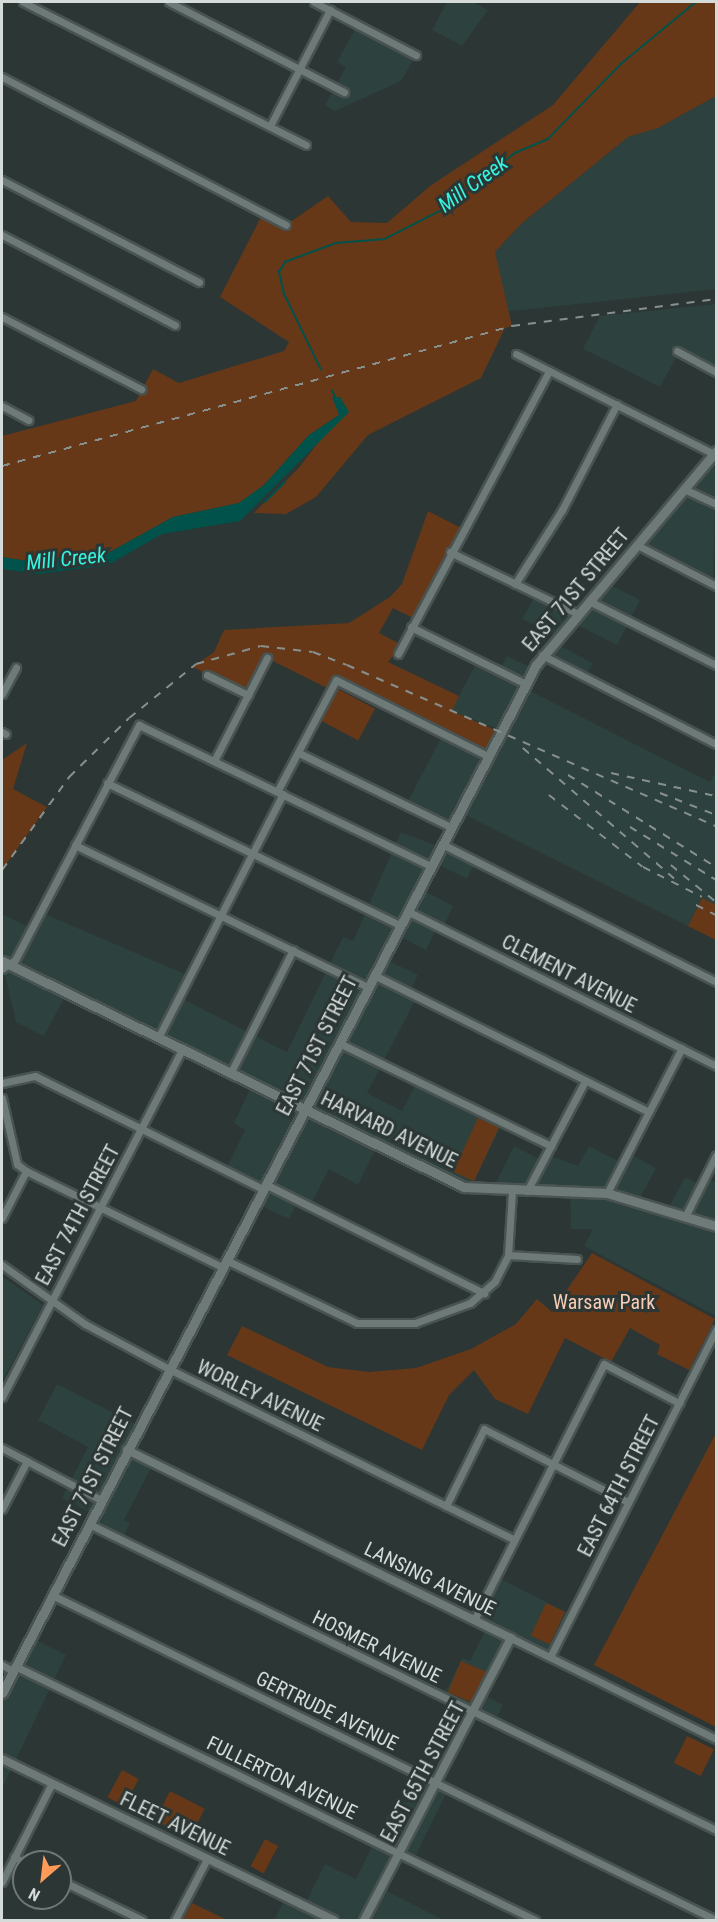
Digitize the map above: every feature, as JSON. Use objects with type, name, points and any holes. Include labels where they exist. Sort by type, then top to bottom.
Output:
[{"type":"main road","name":"EAST 71ST STREET","points":[[2,1693],[399,925],[542,655],[715,452]]},
{"type":"main road","name":"HARVARD AVENUE","points":[[4,965],[159,1036],[464,1187],[512,1191],[607,1193],[717,1226]]},
{"type":"street","points":[[23,2],[306,145]]},
{"type":"street","points":[[169,2],[300,68],[344,93]]},
{"type":"street","points":[[314,2],[416,55]]},
{"type":"street","points":[[270,126],[330,10]]},
{"type":"street","points":[[2,77],[286,225]]},
{"type":"street","points":[[2,180],[199,282]]},
{"type":"street","points":[[2,235],[176,326]]},
{"type":"street","points":[[2,317],[141,389]]},
{"type":"street","points":[[677,351],[717,372]]},
{"type":"street","points":[[516,354],[715,452]]},
{"type":"street","points":[[398,654],[450,552],[549,371]]},
{"type":"street","points":[[515,584],[562,510],[617,404]]},
{"type":"street","points":[[2,406],[28,420]]},
{"type":"street","points":[[684,489],[717,504]]},
{"type":"street","points":[[637,545],[717,586]]},
{"type":"street","points":[[450,552],[578,614]]},
{"type":"street","points":[[589,601],[717,665]]},
{"type":"street","points":[[411,627],[526,684]]},
{"type":"street","points":[[542,655],[717,744]]},
{"type":"street","points":[[215,759],[267,658]]},
{"type":"street","points":[[2,694],[16,668]]},
{"type":"street","points":[[207,675],[248,695]]},
{"type":"street","points":[[159,1036],[222,915],[298,753],[336,680],[488,756]]},
{"type":"street","points":[[4,965],[75,845],[139,725],[215,759],[431,866]]},
{"type":"street","points":[[298,753],[451,827]]},
{"type":"street","points":[[107,783],[399,925]]},
{"type":"street","points":[[442,844],[717,982]]},
{"type":"street","points":[[75,845],[367,987]]},
{"type":"street","name":"CLEMENT AVENUE","points":[[407,910],[717,1066]]},
{"type":"street","points":[[231,1072],[293,950]]},
{"type":"street","points":[[374,975],[649,1112]]},
{"type":"street","points":[[339,1043],[551,1146]]},
{"type":"street","name":"EAST 74TH STREET","points":[[2,1397],[183,1048]]},
{"type":"street","points":[[607,1193],[682,1048]]},
{"type":"street","points":[[2,1083],[35,1076],[141,1130],[264,1186],[484,1293]]},
{"type":"street","points":[[527,1191],[585,1081]]},
{"type":"street","points":[[2,1098],[17,1164],[26,1171],[101,1208],[335,1314],[379,1326],[415,1323],[484,1293],[507,1256],[512,1191]]},
{"type":"street","points":[[685,1216],[717,1155]]},
{"type":"street","points":[[2,1218],[26,1171]]},
{"type":"street","points":[[507,1256],[577,1259]]},
{"type":"street","name":"WORLEY AVENUE","points":[[2,1265],[52,1301],[169,1369],[513,1539]]},
{"type":"street","name":"EAST 64TH STREET","points":[[550,1657],[717,1330]]},
{"type":"street","points":[[474,1620],[513,1539],[604,1364],[679,1403]]},
{"type":"street","points":[[446,1506],[484,1429],[628,1502]]},
{"type":"street","points":[[2,1448],[101,1500]]},
{"type":"street","name":"LANSING AVENUE","points":[[127,1450],[717,1739]]},
{"type":"street","points":[[2,1509],[27,1461]]},
{"type":"street","name":"HOSMER AVENUE","points":[[89,1524],[717,1830]]},
{"type":"street","name":"GERTRUDE AVENUE","points":[[52,1595],[716,1920]]},
{"type":"street","name":"EAST 65TH STREET","points":[[364,1920],[511,1638]]},
{"type":"street","name":"FULLERTON AVENUE","points":[[2,1665],[14,1668],[535,1920]]},
{"type":"street","name":"FLEET AVENUE","points":[[2,1759],[334,1920]]},
{"type":"street","points":[[18,1850],[52,1783]]},
{"type":"street","points":[[175,1920],[207,1859]]},
{"type":"street","points":[[2,1882],[12,1861]]},
{"type":"street","points":[[72,1886],[142,1920]]},
{"type":"shaded area","points":[[447,2],[473,2],[488,10],[462,46],[432,30]]},
{"type":"shaded area","points":[[358,24],[416,55],[401,81],[335,111],[325,105],[346,67],[337,62]]},
{"type":"shaded area","points":[[716,96],[716,289],[504,312],[494,253],[521,224],[628,137],[658,128]]},
{"type":"shaded area","points":[[716,304],[716,372],[679,352],[660,387],[583,349],[600,316]]},
{"type":"shaded area","points":[[706,463],[716,468],[713,584],[637,545]]},
{"type":"shaded area","points":[[605,582],[640,600],[617,645],[571,622],[558,637],[522,619],[536,594],[578,614]]},
{"type":"shaded area","points":[[553,642],[593,663],[585,678],[545,657]]},
{"type":"shaded area","points":[[507,656],[534,669],[524,688],[710,782],[716,771],[716,905],[702,898],[688,926],[459,812],[451,827],[406,805],[443,734],[488,756],[501,730],[451,711],[478,660],[499,670]]},
{"type":"shaded area","points":[[401,832],[476,861],[467,879],[433,862],[419,888],[453,906],[443,928],[438,926],[426,950],[395,934],[383,958],[418,975],[409,993],[417,997],[367,1093],[402,1111],[417,1081],[502,1123],[471,1188],[378,1144],[358,1185],[329,1169],[308,1210],[296,1205],[289,1219],[255,1203],[262,1189],[225,1171],[245,1130],[234,1123],[253,1083],[67,993],[44,1036],[16,1022],[2,961],[2,914],[31,928],[40,912],[180,972],[190,977],[179,997],[287,1052],[343,937],[353,941]]},
{"type":"shaded area","points":[[514,1146],[543,1161],[546,1154],[578,1166],[589,1146],[622,1163],[628,1153],[656,1168],[638,1202],[667,1211],[685,1177],[701,1185],[707,1177],[716,1183],[716,1316],[584,1246],[593,1229],[571,1229],[570,1192],[493,1189]]},
{"type":"shaded area","points":[[2,1276],[43,1305],[2,1382]]},
{"type":"shaded area","points":[[57,1384],[140,1426],[127,1450],[154,1462],[124,1520],[130,1523],[122,1540],[89,1524],[93,1514],[62,1498],[88,1447],[38,1420]]},
{"type":"shaded area","points":[[495,1576],[572,1615],[550,1657],[511,1638],[482,1694],[503,1705],[494,1723],[473,1712],[459,1740],[442,1731],[456,1704],[443,1697],[462,1658],[470,1661],[487,1627],[474,1620]]},
{"type":"shaded area","points":[[30,1637],[66,1655],[2,1789],[2,1693]]},
{"type":"shaded area","points":[[421,1776],[448,1790],[413,1861],[398,1854],[381,1888],[443,1920],[274,1920],[286,1897],[304,1906],[325,1864],[356,1879],[396,1798],[407,1803]]},
{"type":"green space","points":[[640,2],[716,2],[716,96],[658,128],[628,137],[521,224],[495,252],[512,326],[505,328],[481,378],[368,435],[316,497],[286,514],[254,513],[298,469],[339,415],[309,435],[264,485],[239,503],[173,517],[108,553],[27,561],[2,557],[2,436],[136,401],[153,369],[179,383],[284,351],[289,342],[220,297],[263,213],[286,225],[328,196],[351,222],[387,223],[430,186],[553,105]]},
{"type":"green space","points":[[428,511],[463,529],[415,619],[393,608],[379,633],[402,645],[388,662],[459,696],[452,711],[500,732],[488,756],[337,680],[331,690],[267,658],[248,695],[193,667],[214,652],[224,630],[349,623],[390,597],[402,584]]},
{"type":"green space","points":[[338,689],[375,709],[358,741],[321,721]]},
{"type":"green space","points":[[27,743],[13,789],[47,807],[2,870],[2,760]]},
{"type":"green space","points":[[702,898],[716,905],[716,940],[688,926]]},
{"type":"green space","points":[[478,1118],[499,1128],[474,1181],[453,1171]]},
{"type":"green space","name":"Warsaw Park","points":[[592,1253],[715,1319],[689,1370],[657,1354],[660,1345],[630,1328],[611,1362],[565,1338],[528,1414],[495,1399],[474,1370],[449,1395],[422,1450],[227,1355],[242,1326],[328,1367],[369,1372],[416,1368],[471,1349],[516,1324],[537,1299],[552,1312]]},
{"type":"green space","points":[[716,1433],[716,1727],[594,1665]]},
{"type":"green space","points":[[546,1603],[565,1612],[550,1645],[531,1636]]},
{"type":"green space","points":[[461,1661],[487,1672],[473,1703],[448,1692]]},
{"type":"green space","points":[[687,1736],[714,1749],[701,1776],[674,1763]]},
{"type":"green space","points":[[122,1770],[139,1779],[124,1806],[107,1797]]},
{"type":"green space","points":[[170,1791],[205,1809],[190,1838],[155,1820]]},
{"type":"green space","points":[[265,1839],[278,1846],[264,1873],[250,1866]]},
{"type":"green space","points":[[192,1903],[227,1920],[183,1920]]},
{"type":"water","points":[[332,397],[340,397],[349,412],[240,521],[162,534],[108,565],[38,574],[2,569],[2,557],[27,561],[108,553],[173,517],[239,503],[264,485],[309,435],[339,415]]},
{"type":"waterway","name":"Mill Creek","points":[[321,370],[284,294],[279,272],[285,262],[336,243],[385,239],[442,210],[515,153],[548,139],[622,63],[696,2]]},
{"type":"waterway","name":"Mill Creek","points":[[332,390],[336,398]]},
{"type":"waterway","name":"Mill Creek","points":[[265,502],[285,482]]},
{"type":"railway","points":[[2,466],[512,326],[716,299]]},
{"type":"railway","points":[[2,870],[69,777],[129,718],[196,664],[261,646],[313,652],[347,665],[716,826]]},
{"type":"railway","points":[[523,748],[675,879]]},
{"type":"railway","points":[[611,773],[716,796]]},
{"type":"railway","points":[[568,775],[716,867]]},
{"type":"railway","points":[[660,793],[716,815]]},
{"type":"railway","points":[[549,795],[643,867],[702,897]]},
{"type":"railway","points":[[630,827],[716,880]]},
{"type":"railway","points":[[671,865],[716,902]]},
{"type":"railway","points":[[696,905],[716,915]]}]
